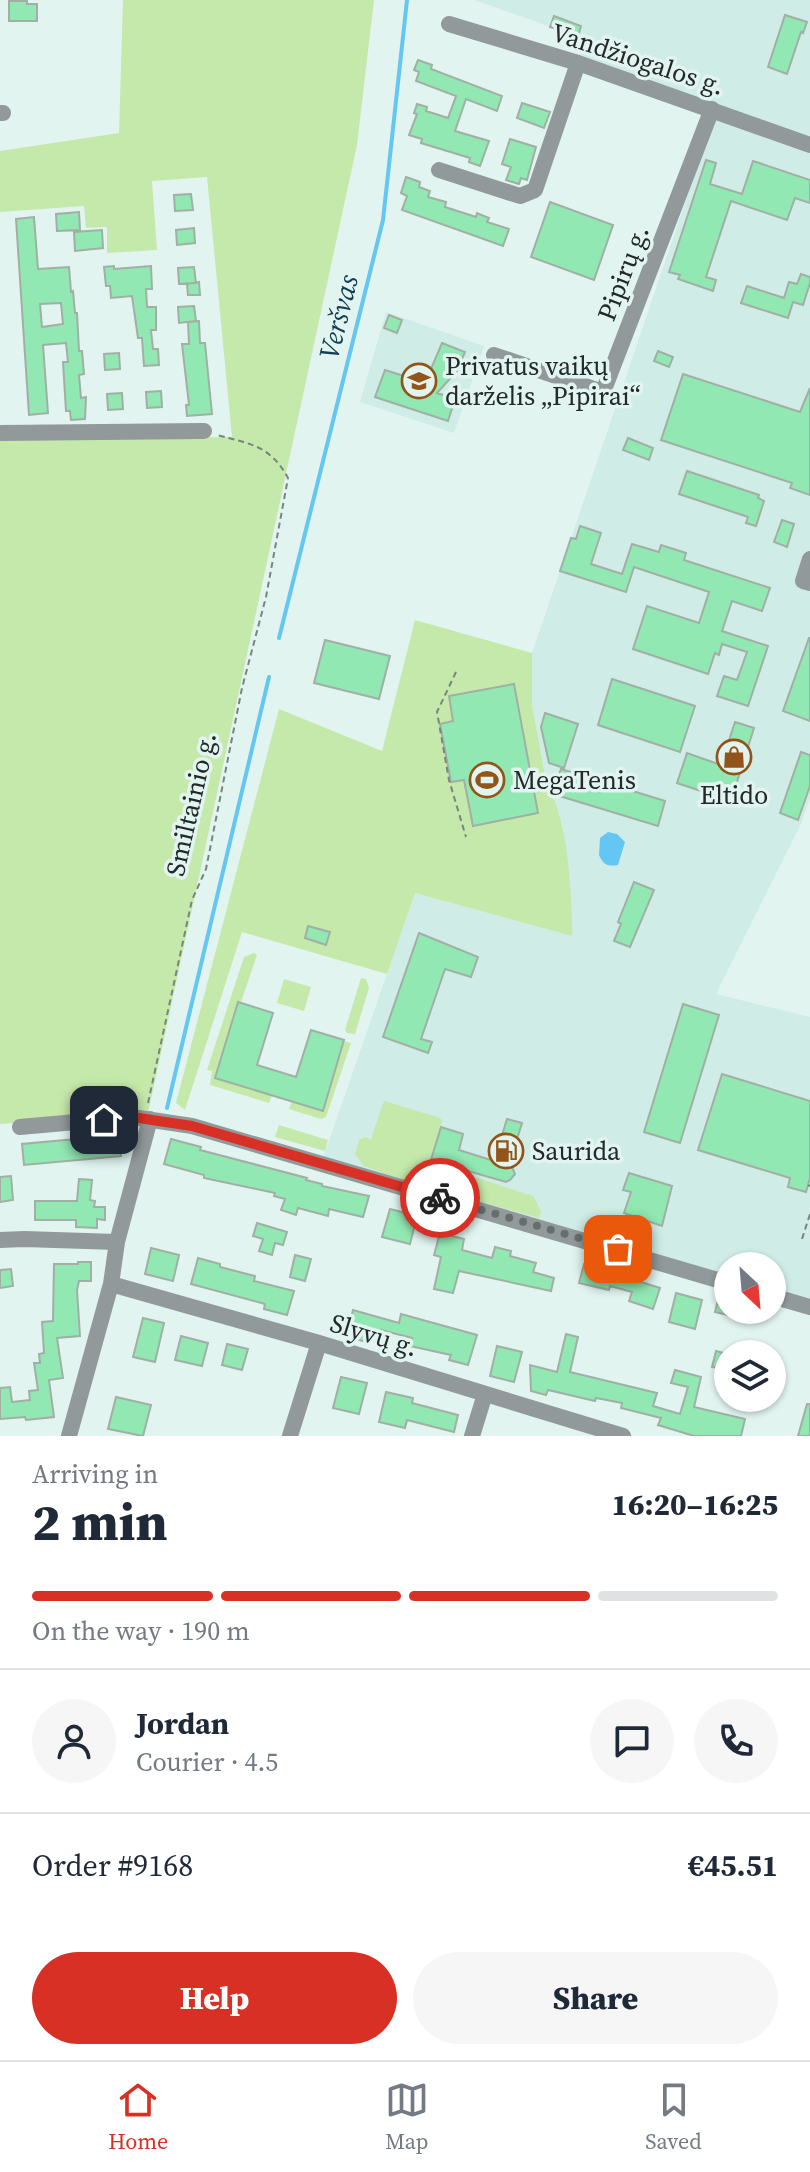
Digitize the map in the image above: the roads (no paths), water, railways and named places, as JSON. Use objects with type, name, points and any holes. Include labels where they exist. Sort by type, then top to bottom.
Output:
[{"type":"street","name":"Vandžiogalos g.","points":[[449,24],[578,63],[810,145]]},
{"type":"street","points":[[439,170],[520,196],[535,190],[578,63]]},
{"type":"street","name":"Pipirų g.","points":[[494,355],[603,392],[712,109]]},
{"type":"street","points":[[0,433],[204,431]]},
{"type":"street","points":[[810,559],[803,581],[810,583]]},
{"type":"street","points":[[20,1127],[132,1117],[192,1126],[714,1279]]},
{"type":"street","points":[[69,1436],[111,1284],[117,1242],[150,1119]]},
{"type":"street","points":[[0,1240],[117,1242]]},
{"type":"street","name":"Slyvų g.","points":[[111,1284],[319,1343],[623,1436]]},
{"type":"street","points":[[786,1300],[810,1307]]},
{"type":"street","points":[[290,1436],[319,1343]]},
{"type":"street","points":[[472,1436],[485,1394]]},
{"type":"water","points":[[608,832],[617,834],[625,842],[618,865],[606,864],[599,855],[600,838]]},
{"type":"waterway","name":"Veršvas","points":[[279,638],[383,220],[407,0]]},
{"type":"waterway","points":[[167,1108],[269,677]]},
{"type":"place","name":"Privatus vaikų darželis „Pipirai“","points":[[419,381]]},
{"type":"place","name":"Eltido","points":[[734,757]]},
{"type":"place","name":"MegaTenis","points":[[487,780]]},
{"type":"place","name":"Saurida","points":[[506,1151]]}]
